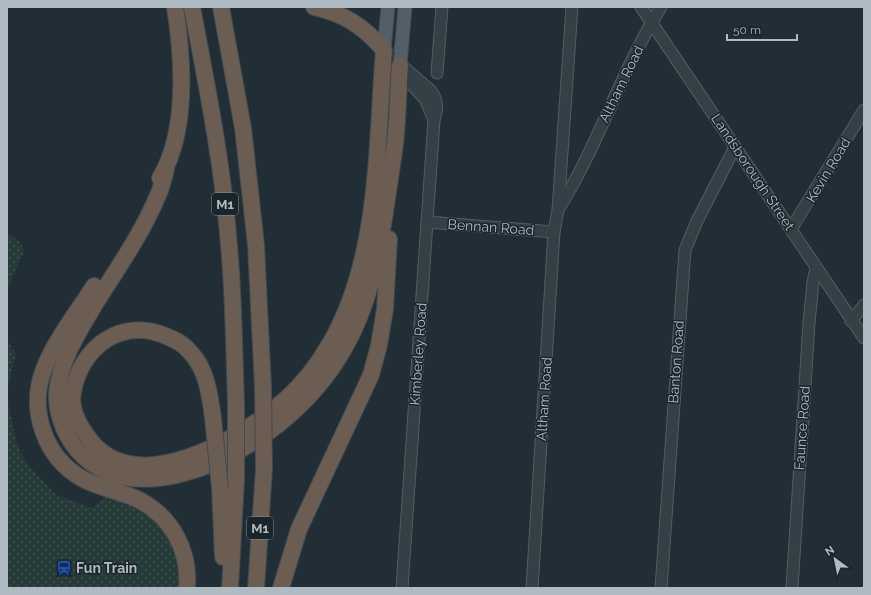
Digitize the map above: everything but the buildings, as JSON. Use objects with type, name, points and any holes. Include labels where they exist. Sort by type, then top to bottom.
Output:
[{"type":"highway","points":[[175,7],[181,61],[181,98],[176,130],[159,194],[146,220],[76,336],[65,359],[60,376],[58,406],[60,418],[78,451],[97,467],[128,478],[146,479],[177,475],[199,469],[248,446],[279,424],[318,387],[346,346],[361,315],[372,283],[395,143]]},
{"type":"highway","name":"M1","points":[[192,7],[215,132],[224,199],[233,309],[236,404],[236,480],[230,588]]},
{"type":"highway","name":"M1","points":[[221,7],[243,128],[256,245],[263,387],[264,469],[256,588]]},
{"type":"highway","points":[[230,588],[223,556],[220,488],[213,418],[210,392],[199,365],[191,353],[178,340],[156,332],[135,330],[118,333],[102,341],[86,356],[76,376],[72,395],[73,412],[91,442],[101,452],[117,461],[151,465],[176,461],[212,448],[246,430],[286,399],[318,363],[331,342],[353,295],[363,258],[372,212],[384,50],[357,24],[330,11],[314,7]]},
{"type":"highway","points":[[281,588],[299,529],[318,485],[359,404],[371,375],[379,345],[385,309],[400,69]]},
{"type":"highway","points":[[166,169],[50,355],[43,370],[38,400],[39,418],[44,436],[52,449],[72,471],[95,484],[138,499],[155,510],[168,524],[179,539],[185,557],[188,572],[187,588]]},
{"type":"main road","points":[[384,50],[388,7]]},
{"type":"main road","points":[[400,69],[405,7]]},
{"type":"street","points":[[437,73],[442,7]]},
{"type":"street","name":"Altham Road","points":[[532,588],[554,232],[558,210],[572,7]]},
{"type":"street","name":"Landsborough Street","points":[[641,7],[791,229],[851,321],[864,338]]},
{"type":"street","name":"Altham Road","points":[[558,210],[581,171],[616,93],[661,7]]},
{"type":"street","name":"Kimberley Road","points":[[384,50],[425,99],[434,120],[428,222],[405,520],[402,588]]},
{"type":"street","name":"Kevin Road","points":[[791,229],[864,110]]},
{"type":"street","name":"Banton Road","points":[[661,588],[684,250],[734,146]]},
{"type":"street","name":"Bennan Road","points":[[428,222],[554,232]]},
{"type":"street","name":"Faunce Road","points":[[792,588],[810,316],[813,282],[816,268]]},
{"type":"street","points":[[851,321],[864,304]]},
{"type":"green space","points":[[7,233],[21,243],[24,251],[7,290]]},
{"type":"green space","points":[[7,340],[16,354],[8,386],[8,402],[15,436],[20,452],[27,464],[56,495],[93,508],[105,497],[129,505],[149,517],[158,525],[172,545],[179,565],[180,588],[7,588]]},
{"type":"place","name":"Fun Train","points":[[64,568]]}]
